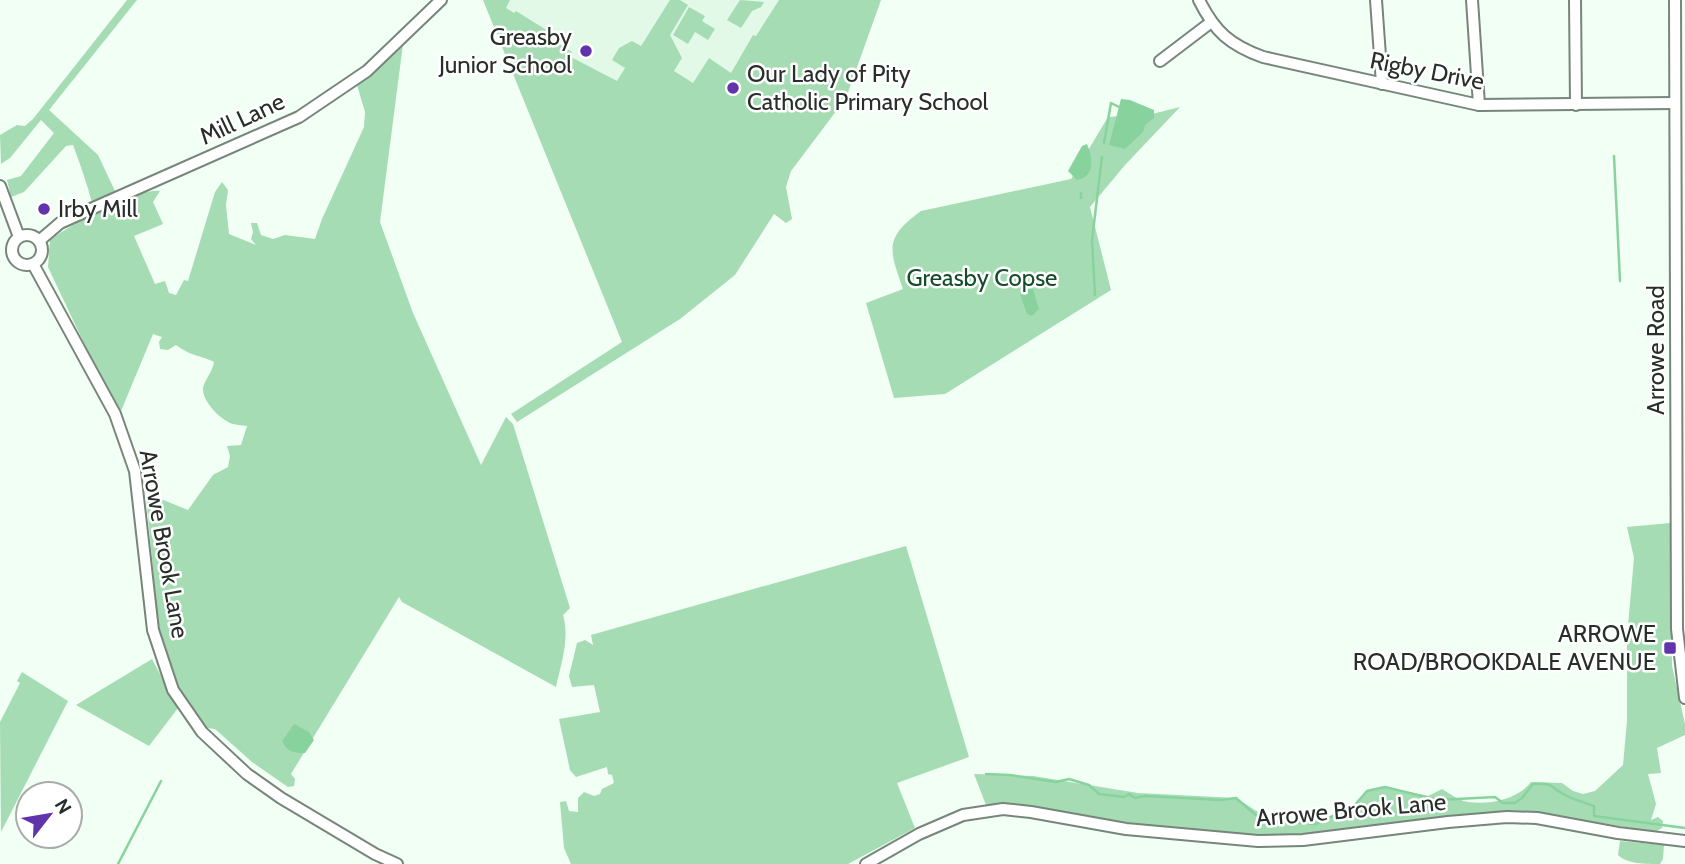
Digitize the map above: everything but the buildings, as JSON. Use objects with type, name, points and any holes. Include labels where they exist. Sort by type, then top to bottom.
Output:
[{"type":"street","name":"Mill Lane","points":[[39,241],[60,223],[299,117],[367,71],[441,0]]},
{"type":"street","name":"Rigby Drive","points":[[1199,0],[1210,23],[1230,42],[1263,57],[1382,84],[1479,105],[1674,103]]},
{"type":"street","points":[[1376,0],[1382,84]]},
{"type":"street","points":[[1472,0],[1479,105]]},
{"type":"street","points":[[1575,0],[1576,104]]},
{"type":"street","name":"Arrowe Road","points":[[1675,0],[1680,50],[1674,103],[1681,379],[1677,629],[1685,698]]},
{"type":"street","points":[[1160,61],[1210,23]]},
{"type":"street","points":[[0,186],[19,237]]},
{"type":"street","points":[[0,256],[12,255],[23,265],[33,264],[41,254],[39,241],[30,235],[19,237],[12,246],[12,255]]},
{"type":"street","name":"Arrowe Brook Lane","points":[[33,264],[115,414],[135,471],[153,630],[173,690],[202,732],[247,774],[281,798],[374,854],[397,864]]},
{"type":"street","name":"Arrowe Brook Lane","points":[[866,864],[919,834],[963,815],[1003,809],[1024,810],[1126,829],[1258,841],[1303,840],[1507,817],[1536,818],[1618,833],[1685,841]]},
{"type":"shaded area","name":"Our Lady of Pity Catholic Primary School","points":[[483,0],[865,0],[761,187],[495,29]]},
{"type":"shaded area","points":[[1121,99],[1154,110],[1154,118],[1125,149],[1109,145]]},
{"type":"shaded area","points":[[1087,144],[1090,171],[1077,180],[1068,171],[1082,146]]},
{"type":"shaded area","points":[[1025,287],[1033,289],[1039,309],[1032,316],[1027,314],[1020,294]]},
{"type":"shaded area","points":[[294,724],[309,732],[314,740],[305,753],[291,751],[282,741]]},
{"type":"green space","points":[[127,0],[137,0],[49,110],[98,155],[115,191],[92,203],[73,145],[66,146],[24,192],[11,197],[7,180],[21,176],[54,133],[41,120],[10,158],[1,164],[0,135],[17,125],[25,126],[33,119]]},
{"type":"green space","points":[[483,0],[510,0],[506,8],[514,13],[516,11],[548,31],[546,36],[572,52],[569,56],[617,81],[625,68],[612,60],[619,48],[632,41],[641,46],[670,0],[680,0],[688,5],[670,35],[682,58],[674,71],[693,83],[709,58],[731,73],[753,35],[756,36],[779,0],[881,0],[846,98],[791,171],[786,187],[792,219],[786,223],[774,214],[735,275],[680,319],[517,422],[511,414],[622,342]]},
{"type":"green space","points":[[740,0],[764,2],[761,7],[752,11],[741,28],[727,20]]},
{"type":"green space","points":[[689,7],[705,16],[702,21],[715,29],[708,40],[695,32],[688,44],[673,35]]},
{"type":"green space","points":[[403,44],[380,222],[413,313],[481,465],[506,417],[513,424],[570,608],[563,615],[566,633],[564,651],[556,687],[402,602],[399,597],[291,774],[295,779],[294,786],[288,787],[252,762],[215,729],[207,728],[179,689],[159,631],[146,497],[151,495],[188,510],[213,475],[228,467],[230,456],[227,446],[241,445],[247,426],[226,421],[205,398],[203,388],[214,362],[186,352],[176,345],[168,350],[160,349],[159,342],[162,337],[153,334],[121,411],[89,354],[48,267],[50,240],[72,225],[120,201],[149,191],[160,191],[153,202],[163,224],[134,236],[155,284],[165,281],[169,293],[176,295],[184,280],[188,281],[215,192],[222,182],[228,190],[226,205],[229,234],[256,245],[251,239],[251,223],[257,223],[261,235],[273,239],[285,235],[315,239],[364,127],[365,112],[357,85]]},
{"type":"green space","name":"Greasby Copse","points":[[1180,107],[1090,207],[1111,290],[945,394],[894,398],[866,303],[903,289],[895,264],[893,245],[895,237],[909,220],[921,211],[1071,179],[1108,117],[1152,114]]},
{"type":"green space","points":[[1670,523],[1672,666],[1685,735],[1657,748],[1661,773],[1648,774],[1656,804],[1651,820],[1658,817],[1663,821],[1662,828],[1655,832],[1535,812],[1503,813],[1299,835],[1176,830],[1102,821],[1015,805],[986,805],[974,774],[1033,776],[1138,793],[1236,798],[1272,821],[1303,818],[1321,821],[1353,807],[1367,791],[1385,787],[1428,796],[1442,789],[1461,800],[1476,803],[1511,797],[1531,782],[1562,783],[1583,794],[1595,791],[1623,765],[1627,721],[1627,637],[1634,558],[1627,527]]},
{"type":"green space","points":[[906,546],[969,757],[897,783],[915,828],[848,864],[571,864],[564,848],[560,802],[566,801],[569,811],[578,812],[578,798],[584,792],[594,796],[614,783],[607,767],[576,777],[570,770],[559,719],[600,712],[594,685],[572,687],[569,676],[577,643],[585,640],[593,645],[591,635]]},
{"type":"green space","points":[[152,659],[178,708],[149,746],[76,705]]},
{"type":"green space","points":[[22,672],[68,701],[28,780],[14,780],[14,807],[1,832],[0,722],[20,683],[17,681]]},
{"type":"green space","points":[[1620,841],[1664,845],[1663,859],[1660,864],[1642,864],[1626,860],[1618,855]]},
{"type":"waterway","points":[[1104,143],[1111,103],[1119,107]]},
{"type":"waterway","points":[[1614,156],[1620,281]]},
{"type":"waterway","points":[[1095,295],[1092,240],[1102,157]]},
{"type":"waterway","points":[[1081,193],[1081,198]]},
{"type":"waterway","points":[[986,774],[1056,782],[1069,779],[1089,785],[1099,794],[1124,797],[1129,794],[1135,798],[1236,798],[1258,817],[1272,821],[1315,824],[1353,807],[1367,791],[1385,787],[1438,800],[1495,797],[1503,803],[1515,803],[1533,784],[1546,784],[1568,797],[1594,806],[1594,816],[1685,828]]},
{"type":"waterway","points":[[118,864],[161,781]]},
{"type":"place","name":"Greasby Junior School","points":[[586,51]]},
{"type":"place","name":"Our Lady of Pity Catholic Primary School","points":[[733,88]]},
{"type":"place","name":"Irby Mill","points":[[44,209]]},
{"type":"place","name":"ARROWE ROAD/BROOKDALE AVENUE","points":[[1670,648]]}]
